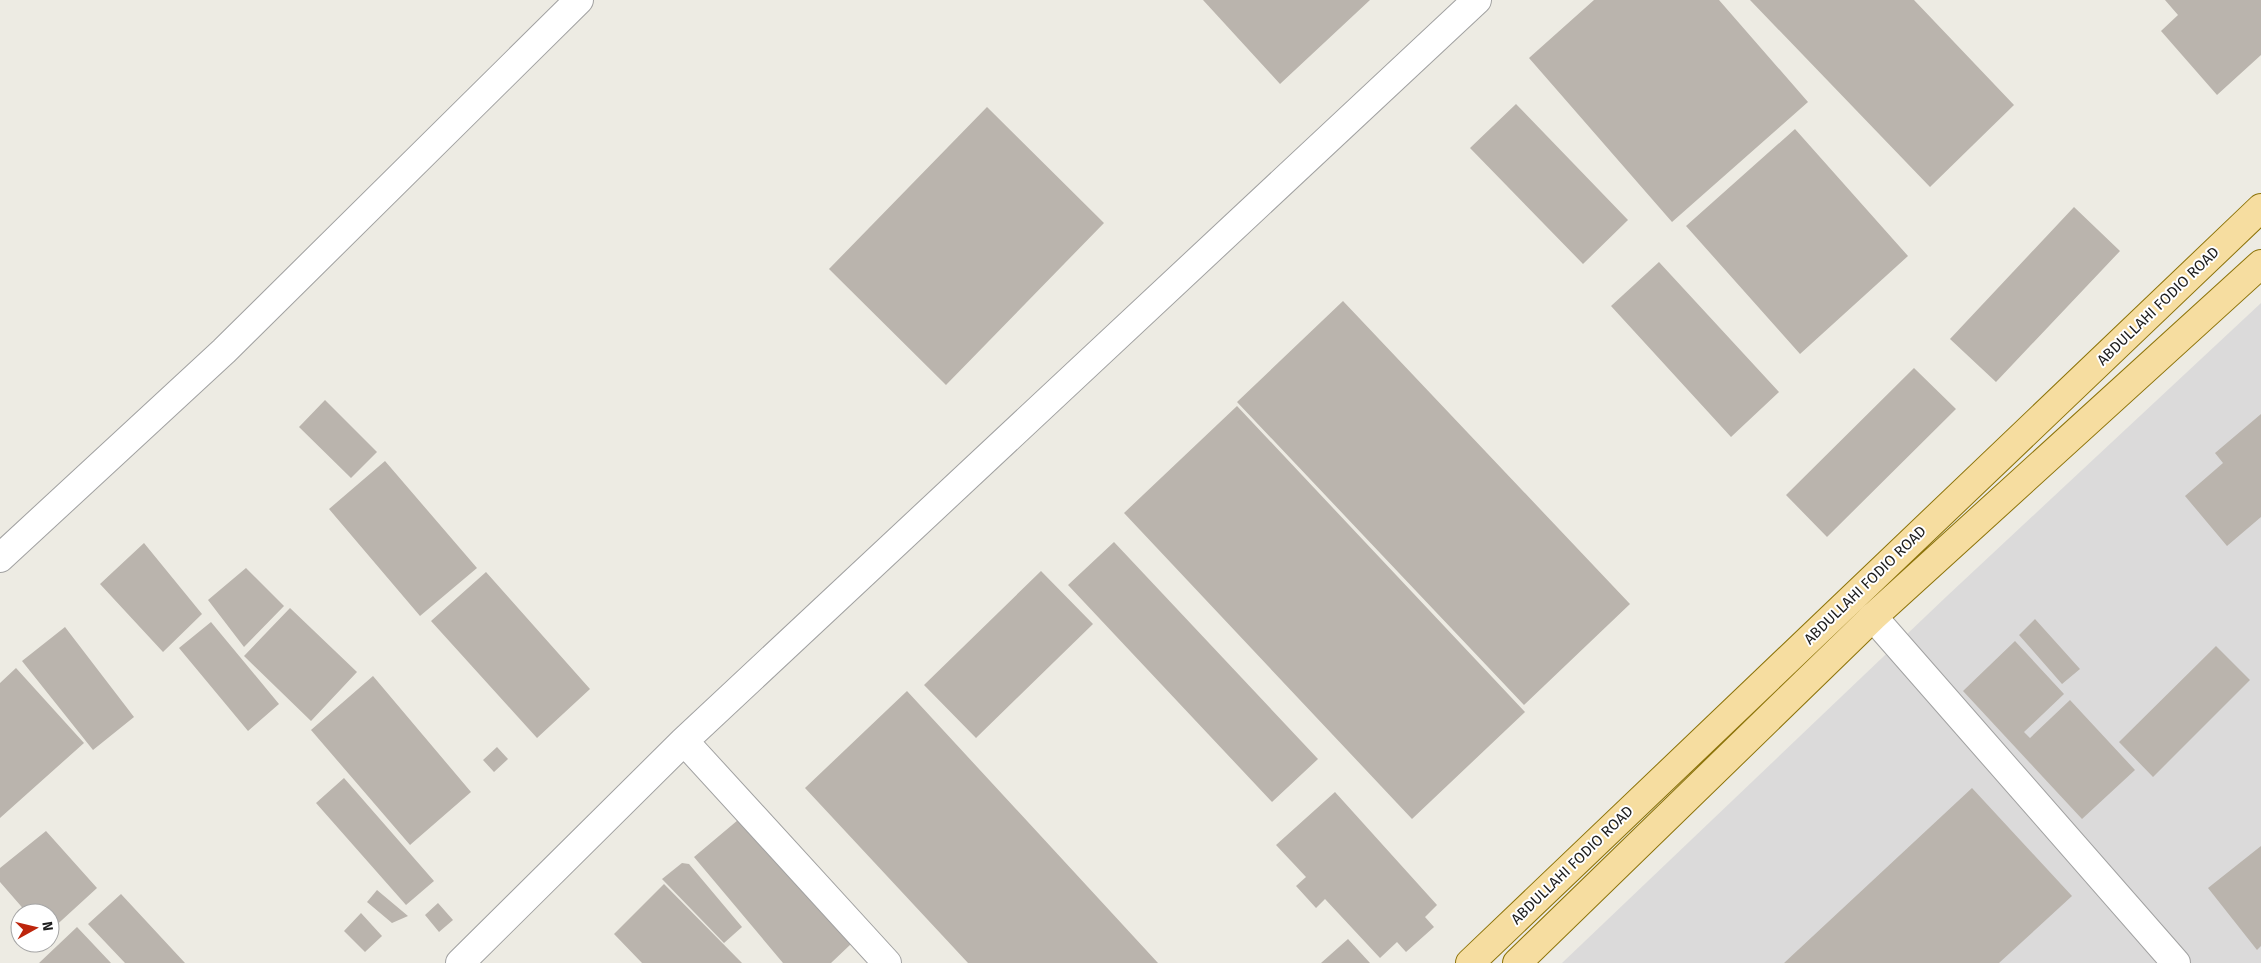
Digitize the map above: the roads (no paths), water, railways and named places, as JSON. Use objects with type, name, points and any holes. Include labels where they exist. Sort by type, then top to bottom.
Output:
[{"type":"main road","name":"ABDULLAHI FODIO ROAD","points":[[1470,963],[2261,208]]},
{"type":"main road","name":"ABDULLAHI FODIO ROAD","points":[[1517,963],[1873,617],[2261,264]]},
{"type":"street","points":[[0,558],[224,351],[579,0]]},
{"type":"street","points":[[460,963],[684,741],[1477,0]]},
{"type":"street","points":[[1873,617],[2176,963]]},
{"type":"street","points":[[684,741],[887,963]]}]
